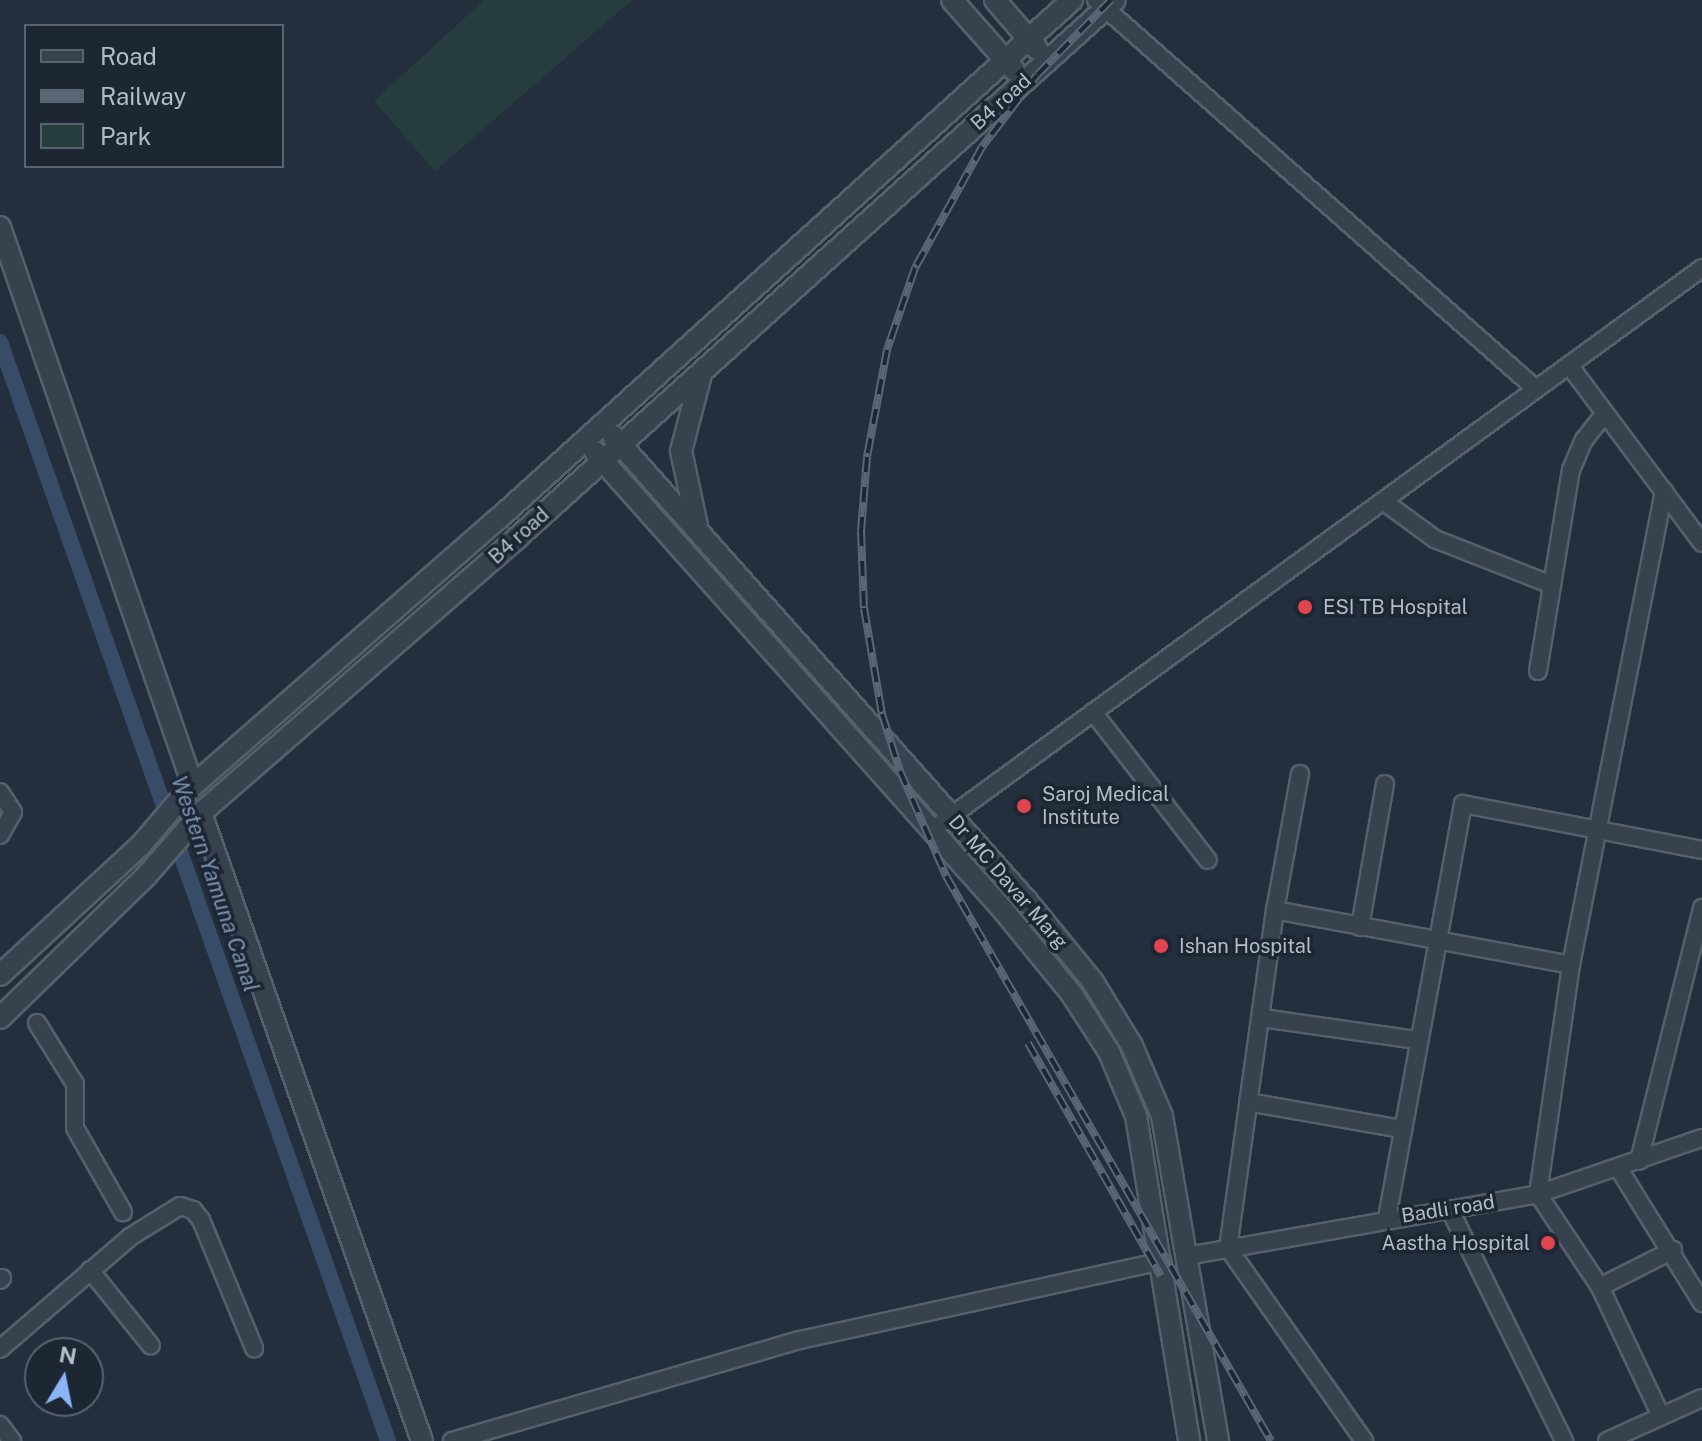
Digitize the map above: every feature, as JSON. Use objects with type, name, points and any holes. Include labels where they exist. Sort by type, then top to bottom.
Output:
[{"type":"street","points":[[952,0],[1023,82]]},
{"type":"street","points":[[995,0],[1047,61]]},
{"type":"street","name":"B4 road","points":[[0,975],[141,845],[191,788],[604,424],[1072,0]]},
{"type":"street","points":[[1105,3],[1536,389]]},
{"type":"street","name":"B4 road","points":[[0,1018],[147,875],[196,817],[620,445],[1047,61],[1105,3]]},
{"type":"street","points":[[831,218],[849,239]]},
{"type":"street","points":[[0,227],[191,788]]},
{"type":"street","points":[[932,830],[1701,269]]},
{"type":"street","points":[[1569,365],[1702,543]]},
{"type":"street","points":[[700,534],[683,480],[681,451],[702,371]]},
{"type":"street","points":[[1538,671],[1571,470],[1584,440],[1605,413]]},
{"type":"street","name":"Dr MC Davar Marg","points":[[604,424],[951,815],[1093,982],[1132,1046],[1162,1116],[1218,1441]]},
{"type":"street","points":[[586,440],[932,830],[1071,993],[1109,1052],[1136,1116],[1189,1441]]},
{"type":"street","points":[[1661,1416],[1600,1287],[1538,1194],[1571,965],[1664,491]]},
{"type":"street","points":[[1383,501],[1435,539],[1552,585]]},
{"type":"street","points":[[1093,712],[1208,860]]},
{"type":"street","points":[[1300,774],[1275,910],[1228,1248],[1364,1441]]},
{"type":"street","points":[[1360,927],[1385,784]]},
{"type":"street","points":[[0,792],[13,812],[0,835]]},
{"type":"street","points":[[1387,1218],[1417,1040],[1463,804],[1702,850]]},
{"type":"street","points":[[196,817],[422,1441]]},
{"type":"street","points":[[1639,1161],[1702,908]]},
{"type":"street","points":[[1275,910],[1571,965]]},
{"type":"street","points":[[1262,1018],[1417,1040]]},
{"type":"street","points":[[37,1023],[75,1084],[77,1133],[123,1212]]},
{"type":"street","points":[[1248,1102],[1401,1129]]},
{"type":"street","name":"Badli road","points":[[1187,1256],[1387,1218],[1538,1194],[1619,1169],[1702,1138]]},
{"type":"street","points":[[1619,1169],[1673,1250],[1702,1303]]},
{"type":"street","points":[[0,1349],[90,1270],[168,1209],[193,1210],[254,1348]]},
{"type":"street","points":[[1450,1210],[1564,1441]]},
{"type":"street","points":[[1600,1287],[1673,1250]]},
{"type":"street","points":[[458,1439],[800,1340],[1162,1261]]},
{"type":"street","points":[[90,1270],[151,1346]]},
{"type":"street","points":[[1607,1441],[1702,1398]]},
{"type":"street","points":[[0,1427],[12,1441]]},
{"type":"green space","points":[[484,0],[632,0],[435,171],[374,101]]},
{"type":"waterway","name":"Western Yamuna Canal","points":[[0,342],[388,1441]]},
{"type":"railway","points":[[1111,0],[1037,75],[982,147],[915,268],[887,350],[867,457],[861,531],[864,608],[882,714],[900,771],[946,876],[1271,1441]]},
{"type":"railway","points":[[1028,1043],[1161,1276]]},
{"type":"place","name":"ESI TB Hospital","points":[[1305,607]]},
{"type":"place","name":"Saroj Medical Institute","points":[[1024,806]]},
{"type":"place","name":"Ishan Hospital","points":[[1161,946]]},
{"type":"place","name":"Aastha Hospital","points":[[1548,1243]]}]
